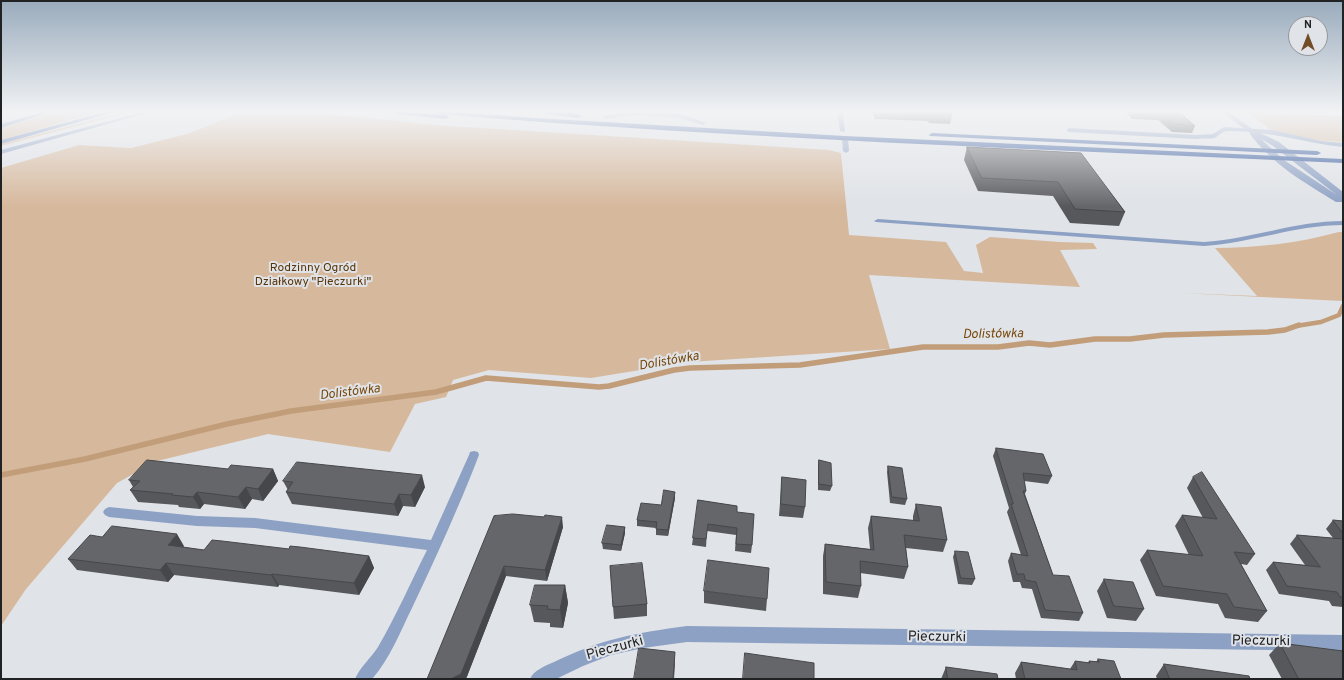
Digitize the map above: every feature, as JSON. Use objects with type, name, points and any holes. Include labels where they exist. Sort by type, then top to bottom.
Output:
[{"type":"highway","points":[[963,144],[1343,161]]},
{"type":"highway","points":[[1128,144],[1343,154]]},
{"type":"street","points":[[1261,144],[1294,170],[1343,203]]},
{"type":"street","points":[[1276,144],[1343,196]]},
{"type":"street","name":"Pieczurki","points":[[539,679],[570,662],[602,649],[648,639],[687,634],[1343,643]]},
{"type":"lane","points":[[1,152],[31,144]]},
{"type":"lane","points":[[845,144],[846,150]]},
{"type":"lane","points":[[1329,144],[1343,145]]},
{"type":"lane","points":[[878,221],[1204,244],[1227,242],[1323,223],[1343,223]]},
{"type":"lane","points":[[362,679],[380,656],[435,546],[474,455]]},
{"type":"lane","points":[[109,512],[197,521],[255,523],[435,546]]},
{"type":"green space","name":"Rodzinny Ogród Działkowy \"Pieczurki\"","points":[[148,144],[730,144],[829,150],[841,153],[849,235],[946,242],[964,271],[983,273],[976,245],[990,237],[1093,243],[1097,249],[1060,250],[1080,287],[869,275],[890,349],[689,362],[591,378],[489,370],[453,380],[446,397],[415,404],[390,452],[268,434],[157,461],[117,483],[26,589],[1,626],[1,168],[79,145],[131,148]]},
{"type":"green space","points":[[1343,232],[1343,301],[1180,293],[1257,296],[1215,248],[1277,244]]},
{"type":"building","points":[[967,147],[1081,153],[1125,212],[1075,209],[1058,182],[982,178]]},
{"type":"building","points":[[996,448],[1043,454],[1052,476],[1023,473],[1026,491],[1023,491],[1053,575],[1069,576],[1083,613],[1045,610],[1036,582],[1025,580],[1024,574],[1017,574],[1011,553],[1028,556],[1011,504],[1013,504]]},
{"type":"building","points":[[147,460],[228,469],[231,465],[273,469],[258,489],[246,487],[238,497],[197,492],[193,497],[130,490],[140,481],[129,480]]},
{"type":"building","points":[[819,460],[831,463],[832,486],[819,484]]},
{"type":"building","points":[[297,462],[422,475],[411,495],[399,494],[394,504],[286,492],[293,482],[283,481]]},
{"type":"building","points":[[888,466],[902,468],[907,499],[892,497]]},
{"type":"building","points":[[1202,472],[1255,554],[1234,552],[1267,611],[1234,607],[1227,594],[1163,586],[1147,550],[1203,556],[1182,515],[1217,519],[1193,477]]},
{"type":"building","points":[[782,477],[806,480],[805,507],[781,504]]},
{"type":"building","points":[[664,490],[675,492],[668,530],[656,529],[657,522],[637,520],[641,503],[661,505]]},
{"type":"building","points":[[698,500],[737,506],[737,512],[754,514],[752,545],[736,544],[737,528],[708,524],[706,539],[693,538]]},
{"type":"building","points":[[916,504],[941,507],[947,540],[904,535],[908,567],[860,561],[861,586],[826,582],[825,544],[874,550],[871,516],[919,521]]},
{"type":"building","points":[[513,514],[562,517],[545,570],[504,566],[461,674],[451,679],[427,679],[494,516]]},
{"type":"building","points":[[1333,520],[1343,521],[1343,533]]},
{"type":"building","points":[[607,525],[625,527],[621,545],[602,543]]},
{"type":"building","points":[[112,526],[177,534],[168,545],[204,550],[212,540],[289,549],[290,546],[300,547],[369,556],[354,583],[166,563],[160,570],[68,559],[90,535],[102,537]]},
{"type":"building","points":[[1297,535],[1343,539],[1343,597],[1340,597],[1337,592],[1287,586],[1273,562],[1320,567]]},
{"type":"building","points":[[955,551],[968,552],[975,579],[961,578]]},
{"type":"building","points":[[708,560],[769,568],[767,599],[704,591]]},
{"type":"building","points":[[642,563],[647,604],[613,607],[610,566]]},
{"type":"building","points":[[1104,579],[1133,582],[1144,609],[1114,606]]},
{"type":"building","points":[[535,585],[565,585],[560,610],[547,609],[548,606],[530,605]]},
{"type":"building","points":[[1280,643],[1343,651],[1343,679],[1299,679]]},
{"type":"building","points":[[639,648],[675,652],[673,679],[634,679]]},
{"type":"building","points":[[745,653],[814,663],[814,679],[743,679]]},
{"type":"building","points":[[1098,659],[1114,661],[1121,679],[1025,679],[1021,662],[1077,670],[1075,661],[1090,663],[1089,661],[1099,662]]},
{"type":"building","points":[[1164,664],[1249,676],[1250,679],[1170,679]]},
{"type":"building","points":[[946,667],[997,674],[998,679],[948,679]]},
{"type":"waterway","name":"Dolistówka","points":[[1296,326],[1321,322],[1339,315],[1343,306]]},
{"type":"waterway","name":"Dolistówka","points":[[1,475],[85,459],[227,424],[291,411],[436,392],[486,378],[599,387],[609,386],[674,370],[690,368],[800,365],[923,347],[998,347],[1029,343],[1050,345],[1095,339],[1130,339],[1164,335],[1268,332],[1285,330],[1296,326]]}]
